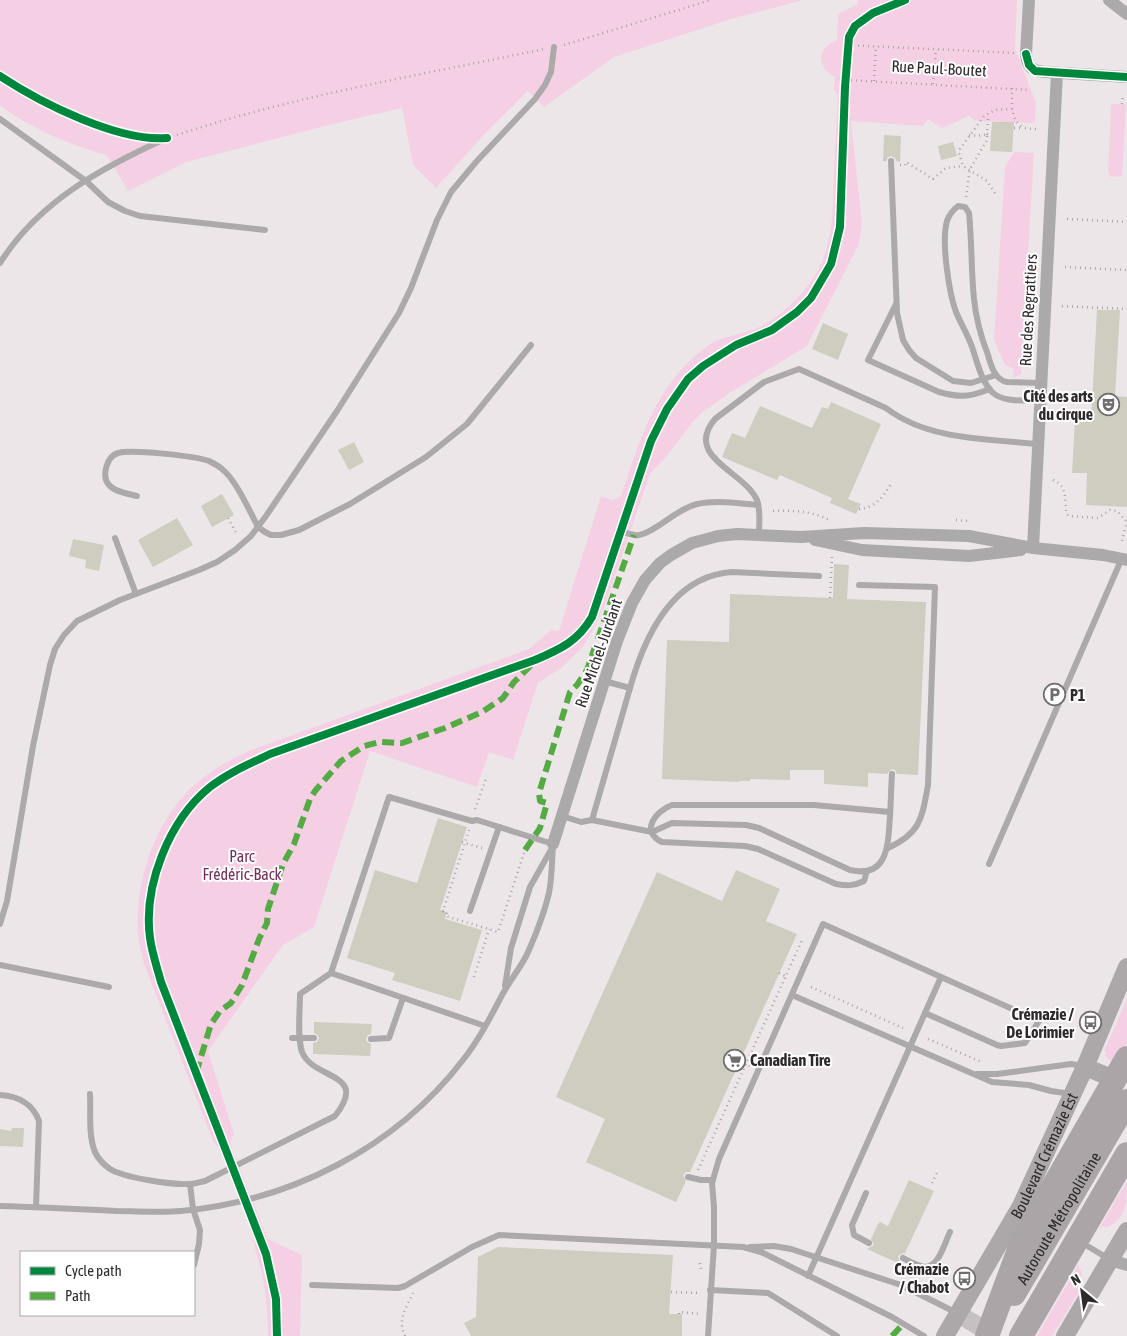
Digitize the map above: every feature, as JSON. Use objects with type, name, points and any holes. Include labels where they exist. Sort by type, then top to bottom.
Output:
[{"type":"highway","points":[[989,1336],[1023,1239],[1127,1058]]},
{"type":"highway","name":"Autoroute Métropolitaine","points":[[989,1336],[1127,1101]]},
{"type":"highway","name":"Autoroute Métropolitaine","points":[[1021,1336],[1127,1154]]},
{"type":"main road","name":"Boulevard Crémazie Est","points":[[945,1336],[962,1316],[1025,1208],[1127,967]]},
{"type":"main road","points":[[1085,1067],[1107,1076]]},
{"type":"main road","points":[[1072,1094],[1094,1098]]},
{"type":"main road","points":[[1066,1336],[1127,1231]]},
{"type":"street","points":[[1029,0],[1026,60],[1031,69],[1058,73],[1127,77]]},
{"type":"street","points":[[1109,0],[1127,14]]},
{"type":"street","name":"Rue des Regrattiers","points":[[1033,548],[1058,73]]},
{"type":"street","name":"Rue Michel-Jurdant","points":[[553,844],[617,641],[632,603],[645,580],[660,564],[680,549],[705,538],[736,534],[800,537],[864,532],[889,542],[968,556],[1033,548]]},
{"type":"street","name":"Rue Michel-Jurdant","points":[[800,537],[862,550],[889,542],[969,536],[1033,548],[1085,552],[1125,559]]},
{"type":"street","points":[[1110,1260],[1127,1265]]},
{"type":"lane","points":[[0,924],[6,901],[32,746],[55,649],[64,635],[77,621],[120,600],[199,570],[235,550],[258,527],[337,411],[399,313],[411,288],[436,220],[451,192],[489,147],[535,99],[545,85],[551,72],[554,47]]},
{"type":"lane","points":[[0,119],[86,181],[108,202],[124,211],[140,216],[265,230]]},
{"type":"lane","points":[[0,263],[7,251],[36,219],[58,199],[114,164],[167,138]]},
{"type":"lane","points":[[891,161],[896,303],[903,340],[916,358],[953,381],[965,384],[996,375]]},
{"type":"lane","points":[[1040,401],[998,397],[990,390],[984,379],[956,311],[948,270],[945,238],[947,223],[954,209],[958,206],[965,207],[969,213],[974,298],[979,330],[996,375],[1002,381],[1007,382],[1041,384]]},
{"type":"lane","points":[[896,303],[868,360],[939,392],[951,395],[968,397],[990,390]]},
{"type":"lane","points":[[137,496],[116,490],[108,484],[105,475],[106,467],[110,458],[116,453],[128,451],[209,462],[221,468],[230,477],[258,527],[271,535],[281,535],[299,530],[350,504],[426,457],[451,439],[467,424],[531,345]]},
{"type":"lane","points":[[758,535],[758,505],[755,497],[747,487],[710,453],[706,447],[705,436],[715,419],[757,386],[769,379],[799,370],[886,408],[920,427],[950,435],[1037,444]]},
{"type":"lane","points":[[620,531],[628,534],[642,534],[680,511],[697,504],[758,505]]},
{"type":"lane","points":[[115,538],[136,594]]},
{"type":"lane","points":[[989,864],[1125,559]]},
{"type":"lane","points":[[592,820],[638,661],[646,641],[664,612],[679,596],[701,580],[720,573],[818,576]]},
{"type":"lane","points":[[859,585],[935,587],[928,785],[925,803],[920,822],[912,833],[904,840],[888,848]]},
{"type":"lane","points":[[604,681],[630,688]]},
{"type":"lane","points":[[562,816],[581,822],[592,820],[652,832],[672,823],[746,825],[759,828],[850,870],[867,871],[881,863],[888,848],[892,774]]},
{"type":"lane","points":[[90,1094],[92,1139],[95,1151],[101,1162],[111,1170],[126,1176],[172,1183],[190,1184],[205,1181],[335,1116],[343,1106],[347,1095],[344,1086],[338,1078],[313,1066],[302,1052],[300,1038],[300,994],[331,973],[389,797],[472,821],[477,820],[553,844]]},
{"type":"lane","points":[[867,871],[864,881],[857,884],[849,886],[836,884],[758,849],[745,846],[662,842],[656,839],[652,832],[652,821],[662,808],[672,805],[814,805],[890,812]]},
{"type":"lane","points":[[470,912],[499,827]]},
{"type":"lane","points":[[505,988],[511,948],[530,887],[553,844]]},
{"type":"lane","points":[[0,1206],[153,1212],[235,1203],[274,1192],[321,1174],[358,1154],[392,1130],[444,1082],[464,1059],[485,1026],[505,988],[529,952],[549,893],[553,844]]},
{"type":"lane","points":[[708,1336],[714,1245],[712,1180],[823,924],[1039,1021],[1025,1043],[1000,1046],[925,1013]]},
{"type":"lane","points":[[0,965],[109,987]]},
{"type":"lane","points":[[331,973],[485,1026]]},
{"type":"lane","points":[[808,1276],[941,977]]},
{"type":"lane","points":[[792,995],[970,1073],[999,1083],[1029,1085],[1059,1093],[1072,1094]]},
{"type":"lane","points":[[371,1039],[389,1038],[403,998]]},
{"type":"lane","points":[[292,1038],[314,1038]]},
{"type":"lane","points":[[970,1073],[997,1074],[1071,1064],[1085,1067]]},
{"type":"lane","points":[[0,1095],[15,1097],[24,1101],[36,1114],[39,1122],[36,1207]]},
{"type":"lane","points":[[688,1177],[712,1180]]},
{"type":"lane","points":[[190,1184],[193,1209],[200,1230],[195,1261]]},
{"type":"lane","points":[[866,1193],[852,1224],[854,1234],[869,1243]]},
{"type":"lane","points":[[903,1258],[925,1267],[932,1265],[937,1259],[950,1232]]},
{"type":"lane","points":[[312,1285],[398,1288],[405,1286],[472,1247],[499,1235],[746,1247],[774,1246],[791,1249],[901,1285],[962,1316]]},
{"type":"lane","points":[[746,1247],[761,1252],[924,1336]]},
{"type":"lane","points":[[1089,1247],[1110,1260]]},
{"type":"lane","points":[[710,1290],[768,1293],[837,1336]]},
{"type":"path","points":[[167,138],[219,121],[289,102],[554,47],[711,0]]},
{"type":"path","points":[[874,81],[876,46]]},
{"type":"path","points":[[934,84],[936,49]]},
{"type":"path","points":[[1012,88],[1012,109],[1018,123],[1024,128]]},
{"type":"path","points":[[1122,104],[1123,94]]},
{"type":"path","points":[[963,166],[959,153],[960,149],[979,120],[989,112],[1012,109]]},
{"type":"path","points":[[965,207],[970,169],[987,140],[988,118]]},
{"type":"path","points":[[1014,128],[1037,129]]},
{"type":"path","points":[[968,135],[991,135]]},
{"type":"path","points":[[905,164],[906,162],[910,164],[933,179],[946,168],[963,166],[987,181],[995,193]]},
{"type":"path","points":[[1067,219],[1127,222]]},
{"type":"path","points":[[1064,267],[1127,270]]},
{"type":"path","points":[[1062,306],[1127,309]]},
{"type":"path","points":[[1056,412],[1092,414]]},
{"type":"path","points":[[1053,480],[1066,492],[1066,510],[1069,516],[1098,518],[1110,510],[1117,511],[1126,521],[1122,541]]},
{"type":"path","points":[[859,509],[867,508],[878,502],[891,484]]},
{"type":"path","points":[[228,518],[243,543]]},
{"type":"path","points":[[830,598],[832,554]]},
{"type":"path","points":[[475,809],[487,776]]},
{"type":"path","points":[[462,842],[473,845]]},
{"type":"path","points":[[474,977],[489,929]]},
{"type":"path","points":[[701,1164],[802,938]]},
{"type":"path","points":[[779,974],[786,976]]},
{"type":"path","points":[[811,986],[903,1028]]},
{"type":"path","points":[[928,1039],[985,1064]]},
{"type":"path","points":[[740,1061],[746,1064]]},
{"type":"path","points":[[703,1159],[707,1161]]},
{"type":"path","points":[[932,1183],[938,1171]]},
{"type":"path","points":[[671,1292],[700,1292]]},
{"type":"path","points":[[405,1311],[401,1326],[405,1336]]},
{"type":"path","points":[[679,1314],[680,1312],[699,1313]]},
{"type":"green space","points":[[0,0],[803,0],[728,20],[614,57],[544,107],[528,91],[482,137],[436,188],[413,165],[402,108],[186,162],[128,191],[107,155],[79,147],[52,135],[25,122],[0,106]]},
{"type":"green space","name":"Parc Frédéric-Back","points":[[858,0],[1017,0],[1015,49],[1036,103],[1035,123],[975,121],[969,116],[942,128],[928,119],[923,126],[851,121],[862,223],[859,244],[807,346],[728,394],[702,413],[650,474],[604,607],[582,648],[561,668],[538,683],[513,760],[489,752],[477,787],[370,751],[314,927],[283,945],[208,1051],[234,1134],[231,1146],[268,1239],[302,1255],[300,1336],[268,1336],[264,1286],[253,1235],[220,1150],[213,1141],[144,964],[138,939],[138,914],[144,871],[151,850],[171,812],[184,795],[205,776],[231,760],[251,750],[529,649],[551,630],[559,631],[601,496],[613,500],[621,496],[643,434],[662,396],[674,378],[688,362],[712,343],[755,329],[774,318],[794,302],[810,283],[821,264],[831,230],[838,95],[834,90],[835,77],[824,68],[821,58],[825,48],[837,40],[838,14],[858,4]]},
{"type":"green space","points":[[1124,104],[1126,106],[1122,176],[1111,177],[1108,172],[1111,105]]},
{"type":"green space","points":[[1014,152],[1034,153],[1021,374],[1013,378],[1014,369],[1005,365],[994,340],[1005,167]]},
{"type":"green space","points":[[1127,999],[1127,1042],[1115,1063],[1105,1056],[1107,1052],[1104,1051]]},
{"type":"green space","points":[[1127,1181],[1126,1204],[1122,1215],[1113,1224],[1099,1229]]},
{"type":"green space","points":[[1079,1264],[1079,1270],[1082,1271],[1080,1290],[1052,1336],[1037,1336]]},
{"type":"building","points":[[992,122],[1014,122],[1012,152],[990,151]]},
{"type":"building","points":[[884,135],[901,136],[900,162],[891,156],[886,161],[883,161]]},
{"type":"building","points":[[953,142],[957,156],[941,160],[938,146]]},
{"type":"building","name":"Cité des arts du cirque","points":[[1097,310],[1120,310],[1115,396],[1127,397],[1127,507],[1086,505],[1087,473],[1072,473],[1075,419],[1091,420]]},
{"type":"building","points":[[823,323],[848,334],[838,360],[812,349]]},
{"type":"building","points":[[831,402],[881,424],[848,499],[861,504],[856,514],[830,503],[832,498],[780,475],[777,480],[722,457],[732,433],[745,438],[760,406],[812,428],[822,407],[828,409]]},
{"type":"building","points":[[354,442],[364,462],[349,470],[338,450]]},
{"type":"building","points":[[222,494],[234,515],[212,527],[201,506]]},
{"type":"building","points":[[177,518],[193,545],[153,567],[138,540]]},
{"type":"building","points":[[73,539],[104,545],[99,571],[85,568],[86,560],[69,556]]},
{"type":"building","points":[[834,564],[849,565],[847,599],[926,602],[918,775],[897,774],[892,769],[887,774],[868,773],[868,787],[824,784],[824,770],[790,770],[790,780],[750,779],[750,781],[739,782],[662,779],[667,640],[729,642],[730,594],[833,598]]},
{"type":"building","points":[[438,818],[467,827],[440,910],[447,912],[445,919],[482,930],[460,1001],[392,980],[395,973],[347,958],[375,870],[417,883]]},
{"type":"building","points":[[736,870],[780,889],[766,921],[797,934],[690,1172],[686,1172],[683,1175],[686,1181],[676,1202],[586,1162],[605,1119],[556,1097],[657,872],[722,901]]},
{"type":"building","points":[[314,1022],[372,1024],[371,1034],[366,1039],[371,1044],[370,1056],[313,1054],[313,1043],[317,1042],[319,1038],[314,1033]]},
{"type":"building","points":[[12,1128],[24,1128],[23,1147],[0,1146],[0,1129],[11,1131]]},
{"type":"building","points":[[909,1180],[934,1191],[905,1253],[898,1256],[900,1264],[867,1249],[874,1245],[871,1239],[878,1224],[880,1222],[888,1226]]},
{"type":"building","points":[[498,1247],[673,1255],[669,1314],[682,1314],[682,1336],[471,1336],[464,1323],[476,1317],[478,1257]]},
{"type":"tunnel","points":[[965,1318],[995,1336]]},
{"type":"marked path","points":[[525,850],[540,828],[547,803],[540,801],[539,793],[570,692],[587,670],[634,535]]},
{"type":"marked path","points":[[196,1073],[211,1024],[220,1011],[231,1003],[242,985],[267,923],[268,909],[283,864],[294,844],[310,799],[315,791],[341,761],[364,746],[380,742],[402,743],[445,728],[482,712],[503,698],[514,682],[532,664]]},
{"type":"marked path","points":[[892,1336],[903,1324]]},
{"type":"cycle path","points":[[277,1336],[276,1299],[266,1254],[161,982],[152,949],[149,918],[151,897],[162,855],[182,817],[195,801],[224,777],[270,754],[535,660],[561,648],[581,632],[592,617],[651,441],[667,409],[688,379],[703,366],[736,345],[772,330],[797,312],[811,298],[831,264],[840,227],[845,87],[849,37],[855,26],[873,13],[905,0]]},
{"type":"cycle path","points":[[1026,54],[1029,65],[1035,71],[1127,77]]},
{"type":"cycle path","points":[[0,76],[36,98],[80,119],[126,134],[147,138],[167,138]]},
{"type":"place","name":"Cité des arts du cirque","points":[[1109,405]]},
{"type":"place","name":"P1","points":[[1054,695]]},
{"type":"place","name":"Crémazie / De Lorimier","points":[[1090,1023]]},
{"type":"place","name":"Canadian Tire","points":[[734,1060]]},
{"type":"place","name":"Crémazie / Chabot","points":[[965,1278]]}]
